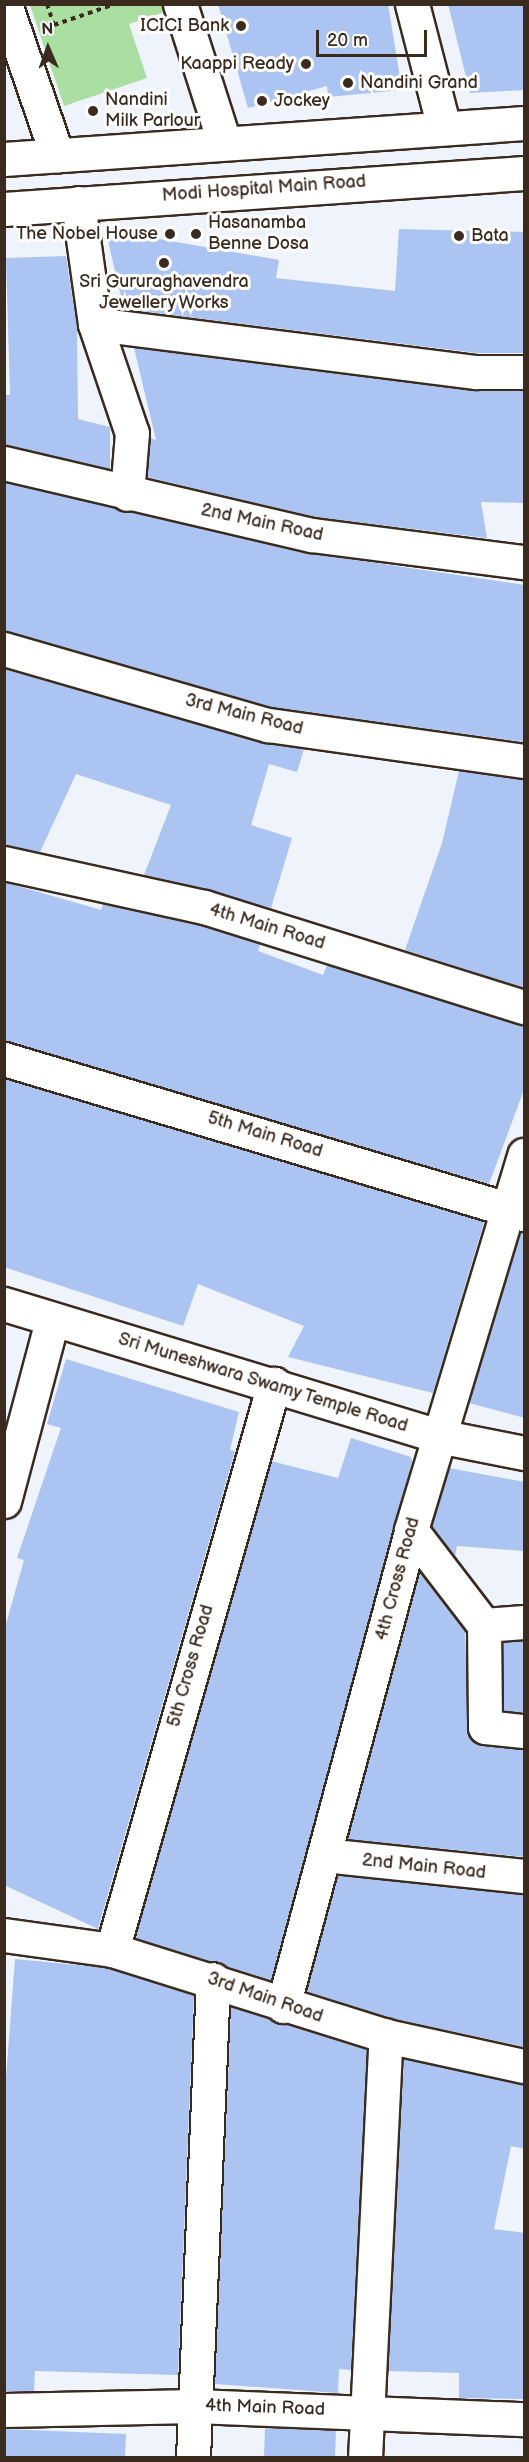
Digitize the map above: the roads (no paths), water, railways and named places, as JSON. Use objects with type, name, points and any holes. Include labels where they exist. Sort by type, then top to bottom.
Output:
[{"type":"street","points":[[5,4],[57,154]]},
{"type":"street","points":[[180,4],[224,142]]},
{"type":"street","points":[[412,4],[444,128]]},
{"type":"street","points":[[4,159],[525,123]]},
{"type":"street","name":"Modi Hospital Main Road","points":[[4,209],[525,172]]},
{"type":"street","points":[[78,202],[95,324],[132,433],[127,494]]},
{"type":"street","points":[[95,324],[476,372],[525,372]]},
{"type":"street","name":"2nd Main Road","points":[[4,463],[127,494],[312,535],[525,562]]},
{"type":"street","name":"3rd Main Road","points":[[4,649],[268,725],[525,761]]},
{"type":"street","name":"4th Main Road","points":[[4,863],[204,907],[525,1007]]},
{"type":"street","name":"5th Main Road","points":[[4,1059],[516,1212]]},
{"type":"street","name":"4th Cross Road","points":[[283,2006],[411,1530],[438,1436],[516,1212],[525,1155]]},
{"type":"street","name":"Sri Muneshwara Swamy Temple Road","points":[[4,1304],[52,1321],[274,1384],[438,1436],[525,1453]]},
{"type":"street","points":[[4,1501],[52,1321]]},
{"type":"street","name":"5th Cross Road","points":[[112,1950],[274,1384]]},
{"type":"street","points":[[411,1530],[484,1625],[485,1727],[525,1731]]},
{"type":"street","points":[[484,1625],[525,1622]]},
{"type":"street","name":"2nd Main Road","points":[[324,1854],[525,1876]]},
{"type":"street","points":[[4,1941],[5,1935]]},
{"type":"street","name":"3rd Main Road","points":[[5,1935],[112,1950],[213,1979],[283,2006],[386,2036],[525,2066]]},
{"type":"street","points":[[193,2457],[213,1979]]},
{"type":"street","points":[[365,2457],[386,2036]]},
{"type":"street","name":"4th Main Road","points":[[4,2410],[195,2406],[368,2411],[525,2420]]},
{"type":"place","name":"ICICI Bank","points":[[241,26]]},
{"type":"place","name":"Kaappi Ready","points":[[306,64]]},
{"type":"place","name":"Nandini Grand","points":[[348,83]]},
{"type":"place","name":"Jockey","points":[[262,101]]},
{"type":"place","name":"Nandini Milk Parlour","points":[[93,111]]},
{"type":"place","name":"The Nobel House","points":[[170,234]]},
{"type":"place","name":"Hasanamba Benne Dosa","points":[[196,234]]},
{"type":"place","name":"Bata","points":[[459,236]]},
{"type":"place","name":"Sri Gururaghavendra Jewellery Works","points":[[164,263]]}]
